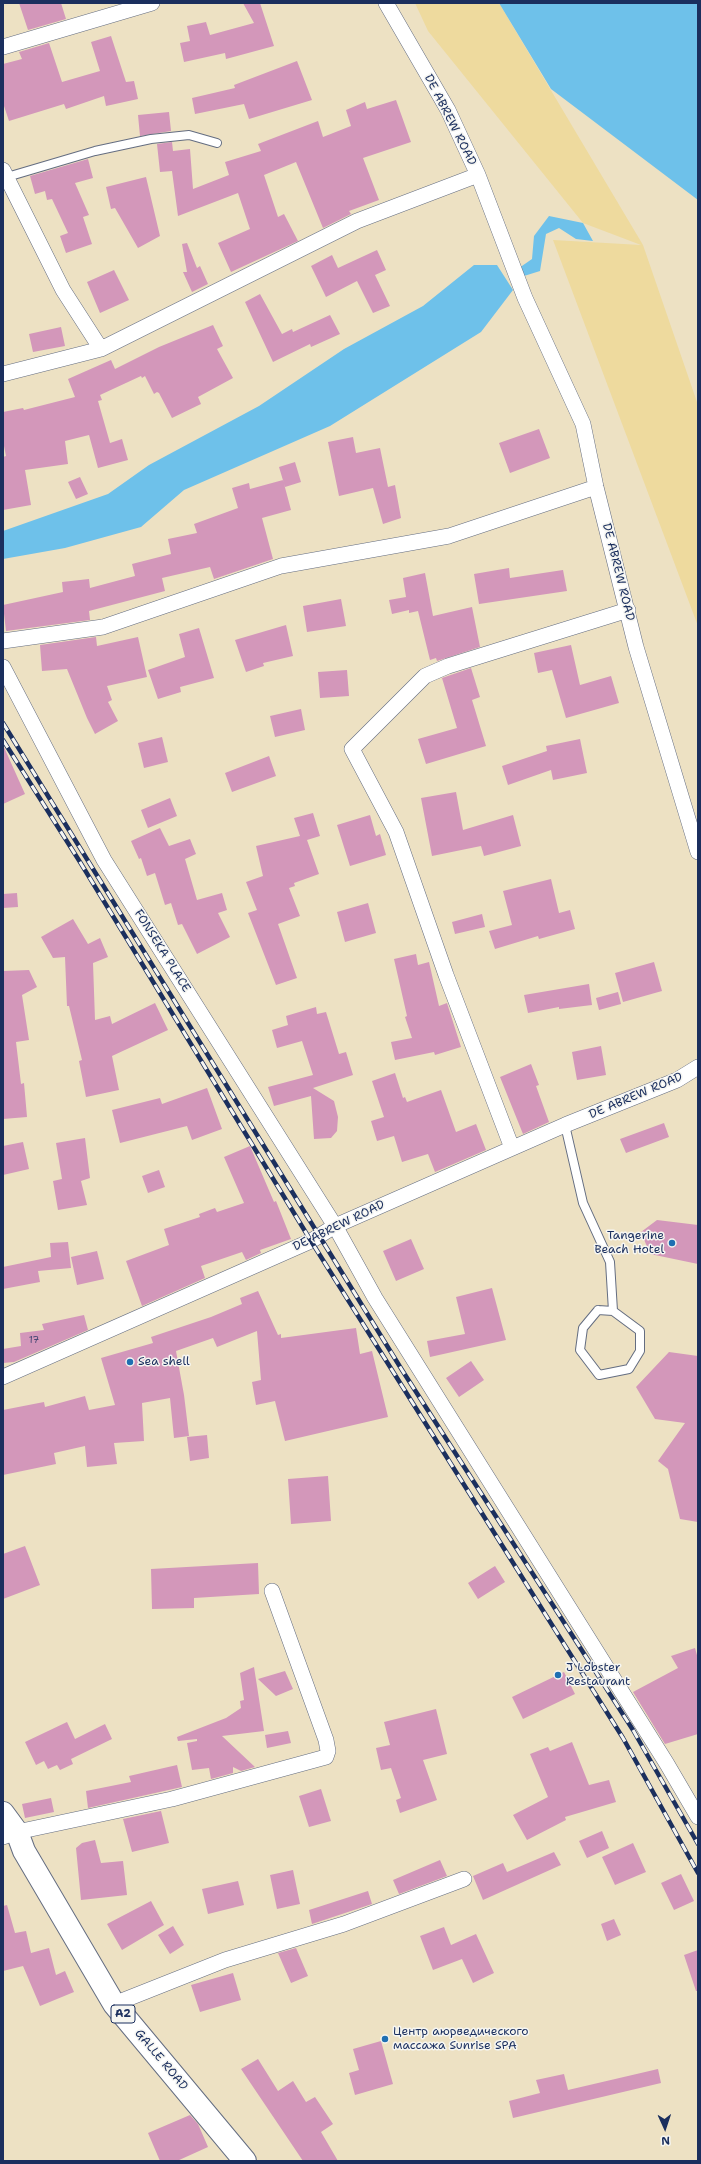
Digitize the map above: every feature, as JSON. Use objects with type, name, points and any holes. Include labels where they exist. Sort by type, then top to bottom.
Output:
[{"type":"highway","name":"GALLE ROAD","points":[[3,1813],[12,1839],[114,2004],[245,2161]]},
{"type":"street","points":[[3,47],[152,3]]},
{"type":"street","name":"DE ABREW ROAD","points":[[386,3],[448,110],[478,174],[525,298],[583,424],[596,487],[628,610],[636,647],[698,852]]},
{"type":"street","points":[[5,174],[63,290],[101,349]]},
{"type":"street","points":[[3,374],[101,349],[357,221],[478,174]]},
{"type":"street","points":[[3,642],[103,626],[281,566],[449,536],[596,487]]},
{"type":"street","points":[[512,1148],[446,975],[396,832],[352,748],[425,676],[448,666],[628,610]]},
{"type":"street","name":"FONSEKA PLACE","points":[[3,667],[104,860],[335,1226],[375,1298],[667,1764],[698,1817]]},
{"type":"street","name":"DE ABREW ROAD","points":[[3,1377],[311,1241],[335,1226],[512,1148],[677,1080],[698,1067]]},
{"type":"street","points":[[12,1839],[172,1799],[326,1757],[328,1752],[326,1740],[272,1591]]},
{"type":"street","points":[[114,2004],[224,1960],[344,1924],[464,1879]]},
{"type":"lane","points":[[5,174],[95,151],[151,139],[189,135],[217,143]]},
{"type":"lane","points":[[565,1125],[583,1203],[610,1262],[613,1311],[640,1331],[640,1351],[629,1370],[599,1375],[580,1350],[583,1328],[598,1310],[613,1311]]},
{"type":"sand","points":[[415,3],[499,3],[643,245],[698,405],[698,626],[553,240],[641,245],[583,223],[428,31]]},
{"type":"water","points":[[499,3],[698,3],[698,200],[551,89]]},
{"type":"water","points":[[549,216],[583,223],[593,241],[576,239],[559,228],[546,234],[540,271],[524,276],[519,268],[532,259],[534,236]]},
{"type":"water","points":[[474,265],[497,265],[513,290],[481,332],[330,426],[184,490],[141,527],[65,548],[3,559],[3,531],[108,494],[149,465],[259,406],[344,349],[423,306]]},
{"type":"building","points":[[19,3],[61,3],[66,19],[28,30]]},
{"type":"building","points":[[243,3],[260,3],[274,46],[226,59],[225,53],[184,62],[180,43],[190,41],[187,26],[206,22],[210,35],[254,23]]},
{"type":"building","points":[[111,36],[126,82],[134,81],[138,99],[106,106],[104,96],[66,109],[64,104],[9,121],[3,103],[3,64],[22,59],[19,52],[49,43],[62,82],[100,71],[91,42]]},
{"type":"building","points":[[297,61],[312,100],[249,119],[244,104],[195,114],[192,98],[235,88],[234,85]]},
{"type":"building","points":[[396,100],[411,142],[363,158],[379,200],[349,211],[351,214],[323,228],[296,162],[264,175],[278,217],[284,214],[298,241],[231,272],[218,243],[250,229],[238,193],[178,216],[172,171],[160,172],[157,144],[172,142],[173,151],[190,149],[193,189],[229,175],[225,162],[261,151],[258,144],[318,121],[323,137],[351,126],[346,110],[365,102],[367,109]]},
{"type":"building","points":[[169,112],[171,131],[140,136],[138,115]]},
{"type":"building","points":[[88,159],[93,178],[75,183],[89,215],[83,217],[92,244],[66,253],[60,236],[68,233],[52,199],[47,200],[45,191],[35,194],[30,176]]},
{"type":"building","points":[[146,177],[160,236],[138,248],[115,208],[111,209],[106,187]]},
{"type":"building","points":[[187,243],[197,268],[200,266],[208,284],[192,292],[183,272],[187,272],[182,244]]},
{"type":"building","points":[[377,250],[386,270],[375,275],[390,306],[373,313],[357,281],[326,297],[311,266],[332,255],[338,268]]},
{"type":"building","points":[[114,270],[129,300],[100,313],[87,282]]},
{"type":"building","points":[[260,294],[282,334],[292,329],[293,332],[330,315],[340,334],[311,347],[310,344],[273,362],[245,302]]},
{"type":"building","points":[[213,325],[223,346],[217,349],[233,378],[198,397],[201,404],[172,418],[159,393],[157,392],[154,394],[145,376],[142,378],[141,376],[100,395],[102,400],[98,401],[110,443],[122,439],[128,460],[98,468],[89,435],[65,441],[68,464],[25,470],[31,505],[3,510],[3,457],[6,456],[3,441],[3,412],[23,408],[24,410],[75,397],[68,379],[111,360],[115,369],[159,347]]},
{"type":"building","points":[[61,327],[65,346],[33,352],[29,334]]},
{"type":"building","points":[[539,429],[550,458],[510,473],[499,443]]},
{"type":"building","points":[[353,437],[356,453],[380,448],[388,487],[395,485],[401,518],[383,524],[373,488],[339,496],[328,442]]},
{"type":"building","points":[[295,462],[301,482],[285,487],[279,467]]},
{"type":"building","points":[[80,477],[88,494],[76,499],[68,482]]},
{"type":"building","points":[[283,480],[291,510],[262,518],[273,559],[214,579],[210,567],[162,578],[165,591],[89,611],[90,620],[6,631],[3,605],[63,592],[62,582],[89,579],[90,588],[135,576],[132,564],[171,554],[168,539],[197,533],[194,524],[238,508],[232,488],[249,483],[250,489]]},
{"type":"building","points":[[509,568],[510,578],[563,570],[567,591],[479,604],[474,574]]},
{"type":"building","points":[[425,573],[433,616],[472,607],[480,647],[437,661],[436,658],[430,660],[418,611],[409,613],[409,610],[392,614],[389,600],[406,597],[403,578]]},
{"type":"building","points":[[341,599],[346,626],[307,632],[303,606]]},
{"type":"building","points":[[286,625],[293,656],[263,663],[264,666],[246,672],[235,640]]},
{"type":"building","points":[[199,628],[214,678],[180,687],[181,692],[158,699],[148,670],[185,657],[179,634]]},
{"type":"building","points":[[96,637],[97,646],[138,637],[147,677],[107,686],[112,700],[108,702],[118,721],[95,734],[67,669],[42,671],[40,645]]},
{"type":"building","points":[[571,645],[580,685],[611,676],[619,703],[566,718],[552,670],[538,673],[534,653]]},
{"type":"building","points":[[471,668],[480,697],[472,700],[486,746],[426,764],[418,739],[457,728],[442,678]]},
{"type":"building","points":[[347,670],[349,696],[320,698],[318,672]]},
{"type":"building","points":[[301,709],[305,730],[275,737],[270,716]]},
{"type":"building","points":[[162,737],[168,762],[144,768],[138,743]]},
{"type":"building","points":[[580,739],[587,773],[553,780],[551,770],[508,785],[502,766],[547,751],[546,746]]},
{"type":"building","points":[[3,745],[25,794],[3,804]]},
{"type":"building","points":[[269,756],[276,776],[232,792],[225,773]]},
{"type":"building","points":[[456,792],[463,830],[513,815],[521,846],[484,856],[481,846],[432,856],[421,798]]},
{"type":"building","points":[[170,798],[177,816],[148,828],[141,810]]},
{"type":"building","points":[[313,813],[320,836],[307,840],[319,874],[294,883],[295,886],[289,888],[300,916],[278,924],[297,978],[276,985],[248,913],[257,910],[246,882],[263,876],[256,846],[300,836],[294,818]]},
{"type":"building","points":[[370,815],[376,836],[380,834],[386,855],[350,866],[337,825]]},
{"type":"building","points":[[160,828],[169,846],[190,839],[196,854],[185,859],[197,900],[222,893],[227,910],[218,913],[230,937],[197,954],[182,924],[178,925],[171,903],[165,905],[155,873],[147,876],[141,858],[139,859],[131,841]]},
{"type":"building","points":[[551,879],[559,913],[570,910],[575,929],[539,939],[538,936],[495,949],[489,931],[512,925],[503,891]]},
{"type":"building","points":[[17,893],[18,907],[3,908],[3,894]]},
{"type":"building","points":[[368,903],[376,933],[345,942],[337,912]]},
{"type":"building","points":[[482,914],[485,927],[455,934],[452,922]]},
{"type":"building","points":[[73,919],[88,944],[100,938],[108,957],[93,963],[95,1020],[110,1016],[112,1024],[155,1003],[168,1030],[112,1056],[119,1090],[86,1097],[79,1061],[82,1060],[69,1006],[67,1006],[65,957],[53,958],[41,937]]},
{"type":"building","points":[[416,954],[418,965],[429,962],[439,1006],[447,1003],[461,1047],[435,1055],[434,1052],[395,1060],[391,1042],[412,1038],[405,1017],[407,1016],[394,959]]},
{"type":"building","points":[[654,962],[662,991],[623,1002],[615,973]]},
{"type":"building","points":[[29,970],[37,987],[22,995],[29,1040],[16,1042],[21,1084],[24,1083],[27,1117],[3,1119],[3,971]]},
{"type":"building","points":[[589,984],[592,1005],[559,1009],[559,1007],[528,1013],[524,995]]},
{"type":"building","points":[[618,992],[621,1004],[599,1010],[596,998]]},
{"type":"building","points":[[316,1007],[317,1014],[326,1012],[339,1054],[346,1052],[353,1075],[313,1088],[334,1101],[338,1117],[337,1131],[331,1138],[314,1139],[311,1096],[274,1106],[268,1087],[313,1075],[302,1041],[277,1048],[272,1030],[288,1025],[286,1016]]},
{"type":"building","points":[[601,1046],[606,1075],[577,1080],[572,1052]]},
{"type":"building","points":[[531,1064],[539,1085],[536,1086],[549,1122],[523,1134],[500,1077]]},
{"type":"building","points":[[395,1073],[403,1098],[405,1097],[407,1102],[441,1090],[456,1132],[476,1124],[486,1150],[435,1172],[428,1154],[402,1162],[394,1136],[377,1141],[371,1121],[384,1117],[372,1081]]},
{"type":"building","points":[[207,1088],[222,1129],[192,1140],[187,1126],[120,1143],[112,1110],[160,1098],[162,1104]]},
{"type":"building","points":[[664,1123],[669,1137],[626,1153],[620,1139]]},
{"type":"building","points":[[85,1138],[90,1178],[81,1181],[87,1205],[58,1210],[53,1181],[62,1179],[56,1143]]},
{"type":"building","points":[[23,1142],[29,1169],[3,1175],[3,1146]]},
{"type":"building","points":[[250,1146],[274,1202],[276,1201],[291,1239],[260,1250],[261,1253],[246,1260],[242,1252],[201,1266],[205,1278],[142,1306],[126,1261],[169,1245],[164,1229],[200,1217],[199,1214],[215,1208],[217,1212],[244,1203],[224,1157]]},
{"type":"building","points":[[159,1170],[165,1187],[148,1193],[142,1176]]},
{"type":"building","name":"Tangerine Beach Hotel","points":[[657,1220],[698,1225],[698,1264],[650,1254],[641,1232]]},
{"type":"building","points":[[411,1239],[424,1269],[396,1281],[383,1251]]},
{"type":"building","points":[[68,1242],[71,1268],[38,1271],[40,1282],[3,1289],[3,1267],[51,1257],[50,1243]]},
{"type":"building","points":[[97,1251],[104,1279],[77,1285],[71,1257]]},
{"type":"building","points":[[492,1288],[506,1340],[430,1357],[427,1341],[465,1334],[456,1297]]},
{"type":"building","points":[[258,1291],[278,1335],[281,1334],[281,1338],[356,1328],[360,1354],[372,1351],[388,1417],[285,1441],[275,1401],[256,1405],[252,1382],[261,1380],[257,1331],[217,1347],[213,1338],[176,1351],[184,1395],[189,1436],[174,1438],[170,1398],[142,1403],[144,1441],[114,1443],[117,1464],[87,1467],[85,1446],[54,1453],[56,1464],[3,1475],[3,1410],[44,1402],[45,1407],[85,1396],[89,1410],[115,1405],[101,1358],[153,1343],[151,1337],[211,1317],[242,1304],[240,1298]]},
{"type":"building","points":[[84,1315],[88,1330],[14,1362],[3,1363],[3,1349],[21,1346],[20,1333],[44,1330],[42,1324]]},
{"type":"building","points":[[669,1352],[698,1356],[698,1522],[680,1519],[668,1469],[658,1461],[685,1423],[655,1419],[636,1387]]},
{"type":"building","points":[[471,1361],[484,1380],[459,1397],[446,1378]]},
{"type":"building","points":[[207,1435],[209,1458],[190,1461],[187,1437]]},
{"type":"building","points":[[328,1476],[331,1521],[291,1524],[288,1479]]},
{"type":"building","points":[[25,1546],[40,1585],[3,1599],[3,1554]]},
{"type":"building","points":[[258,1563],[259,1594],[194,1598],[194,1608],[152,1609],[151,1569]]},
{"type":"building","points":[[495,1566],[505,1582],[478,1599],[468,1583]]},
{"type":"building","points":[[695,1648],[698,1659],[698,1734],[665,1744],[633,1692],[678,1668],[671,1656]]},
{"type":"building","points":[[254,1667],[264,1731],[222,1736],[255,1767],[241,1771],[233,1767],[233,1773],[211,1779],[209,1768],[192,1770],[187,1743],[197,1741],[197,1739],[178,1741],[177,1737],[226,1718],[241,1708],[240,1701],[244,1700],[240,1673]]},
{"type":"building","points":[[285,1671],[293,1689],[276,1696],[258,1679]]},
{"type":"building","points":[[564,1672],[575,1694],[523,1719],[512,1697]]},
{"type":"building","points":[[436,1709],[447,1754],[423,1760],[437,1800],[400,1813],[396,1800],[401,1798],[391,1768],[381,1770],[376,1748],[390,1745],[384,1722]]},
{"type":"building","points":[[67,1722],[75,1739],[105,1724],[112,1739],[71,1759],[73,1764],[60,1770],[57,1765],[48,1769],[44,1761],[36,1765],[25,1742]]},
{"type":"building","points":[[288,1731],[291,1743],[267,1748],[265,1735]]},
{"type":"building","points":[[572,1742],[589,1785],[609,1780],[616,1802],[565,1817],[566,1820],[527,1840],[513,1815],[548,1797],[530,1754],[548,1747],[550,1751]]},
{"type":"building","points":[[177,1765],[182,1787],[88,1808],[86,1791],[131,1782],[129,1776]]},
{"type":"building","points":[[321,1789],[331,1821],[309,1827],[299,1796]]},
{"type":"building","points":[[51,1798],[54,1812],[25,1818],[22,1804]]},
{"type":"building","points":[[161,1811],[169,1843],[132,1852],[123,1819]]},
{"type":"building","points":[[602,1831],[609,1848],[587,1858],[579,1841]]},
{"type":"building","points":[[95,1840],[101,1863],[123,1861],[127,1895],[81,1900],[76,1848],[82,1843]]},
{"type":"building","points":[[633,1843],[646,1872],[615,1885],[602,1857]]},
{"type":"building","points":[[554,1852],[561,1865],[483,1900],[473,1876],[503,1863],[507,1872]]},
{"type":"building","points":[[440,1860],[447,1876],[399,1894],[393,1880]]},
{"type":"building","points":[[293,1870],[300,1904],[277,1909],[270,1875]]},
{"type":"building","points":[[681,1874],[694,1901],[674,1910],[661,1883]]},
{"type":"building","points":[[238,1881],[244,1905],[208,1914],[202,1889]]},
{"type":"building","points":[[368,1891],[372,1904],[312,1924],[309,1910]]},
{"type":"building","points":[[151,1901],[164,1925],[122,1950],[107,1924]]},
{"type":"building","points":[[7,1905],[15,1933],[26,1931],[31,1953],[49,1948],[56,1975],[65,1971],[74,1992],[40,2006],[23,1966],[3,1971],[3,1906]]},
{"type":"building","points":[[614,1919],[621,1935],[607,1941],[601,1924]]},
{"type":"building","points":[[173,1926],[184,1945],[170,1954],[158,1935]]},
{"type":"building","points":[[444,1927],[451,1945],[476,1934],[494,1973],[473,1983],[462,1959],[433,1970],[420,1936]]},
{"type":"building","points":[[296,1948],[308,1976],[291,1983],[278,1953]]},
{"type":"building","points":[[698,1950],[698,1991],[696,1991],[684,1955]]},
{"type":"building","points":[[233,1973],[241,2000],[200,2012],[191,1985]]},
{"type":"building","points":[[381,2041],[393,2084],[355,2095],[349,2073],[359,2070],[353,2049]]},
{"type":"building","points":[[258,2059],[278,2091],[293,2081],[306,2102],[315,2097],[333,2124],[321,2132],[338,2161],[303,2161],[241,2069]]},
{"type":"building","points":[[658,2069],[661,2083],[513,2118],[509,2101],[540,2093],[536,2080],[564,2074],[568,2090]]},
{"type":"building","points":[[190,2115],[198,2124],[208,2147],[177,2161],[160,2161],[148,2133]]},
{"type":"railway","points":[[3,723],[402,1370],[633,1730],[698,1844]]},
{"type":"railway","points":[[3,740],[80,862],[311,1241],[623,1738],[698,1873]]},
{"type":"place","name":"Tangerine Beach Hotel","points":[[672,1243]]},
{"type":"place","name":"Sea shell","points":[[130,1362]]},
{"type":"place","name":"J Lobster Restaurant","points":[[558,1675]]},
{"type":"place","name":"Центр аюрведического массажа Sunrise SPA","points":[[385,2039]]}]
